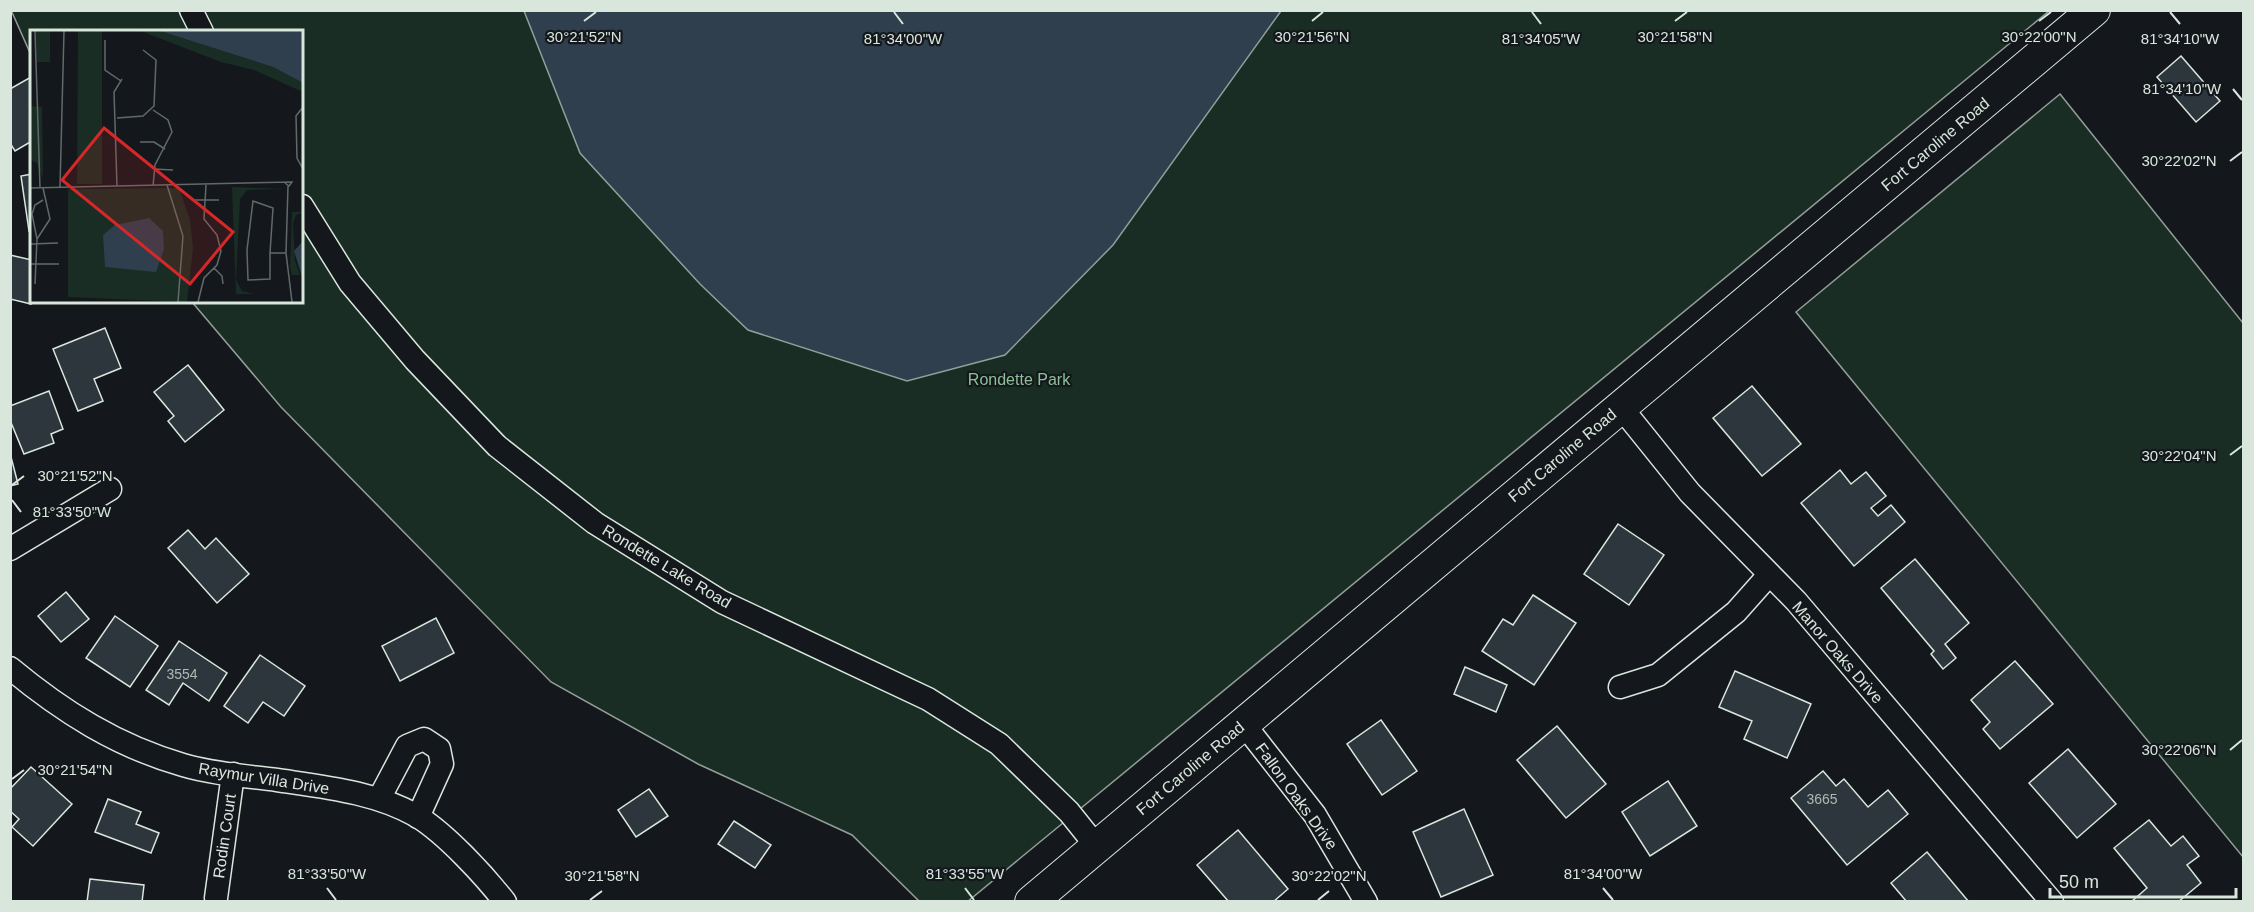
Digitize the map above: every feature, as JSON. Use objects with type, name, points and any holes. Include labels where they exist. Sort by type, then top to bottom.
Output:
[{"type":"street","points":[[191,10],[201,30]]},
{"type":"street","name":"Fort Caroline Road","points":[[1031,902],[2094,10]]},
{"type":"street","name":"Rondette Lake Road","points":[[303,208],[350,283],[415,360],[497,446],[595,523],[722,602],[928,699],[999,744],[1069,812],[1097,847]]},
{"type":"street","name":"Manor Oaks Drive","points":[[1620,406],[1690,493],[1768,576],[1796,601],[2052,902]]},
{"type":"street","points":[[10,549],[110,489]]},
{"type":"street","points":[[1620,687],[1659,675],[1736,612],[1768,576]]},
{"type":"street","name":"Raymur Villa Drive","points":[[10,668],[42,695],[86,725],[135,749],[185,766],[331,787],[379,799],[418,817],[480,870],[505,902]]},
{"type":"street","name":"Fallon Oaks Drive","points":[[1243,723],[1315,815],[1366,902]]},
{"type":"street","points":[[379,799],[408,746],[424,739],[439,749],[442,764],[418,817]]},
{"type":"street","name":"Rodin Court","points":[[216,898],[233,774]]},
{"type":"green space","name":"Rondette Park","points":[[11,10],[2049,11],[967,902],[919,901],[852,835],[698,764],[551,682],[281,407],[193,303],[303,303],[303,30],[30,30],[30,53]]},
{"type":"green space","points":[[2060,94],[2243,323],[2243,857],[1796,312]]},
{"type":"water","points":[[524,11],[1281,11],[1113,245],[1005,355],[907,381],[748,330],[700,284],[580,153]]},
{"type":"building","points":[[2181,56],[2220,101],[2196,122],[2157,77]]},
{"type":"building","points":[[30,78],[30,142],[15,151],[10,143],[10,89]]},
{"type":"building","points":[[30,174],[29,231],[21,176]]},
{"type":"building","points":[[10,255],[30,260],[31,304],[10,299]]},
{"type":"building","points":[[105,328],[121,368],[94,379],[103,401],[78,411],[53,349]]},
{"type":"building","points":[[188,365],[224,410],[185,442],[168,421],[174,416],[154,392]]},
{"type":"building","points":[[1752,386],[1801,444],[1762,476],[1713,418]]},
{"type":"building","points":[[49,391],[63,429],[51,434],[54,443],[24,454],[10,420],[10,406]]},
{"type":"building","points":[[10,453],[18,484],[10,486]]},
{"type":"building","points":[[1840,470],[1851,484],[1866,472],[1886,496],[1871,508],[1878,516],[1891,505],[1905,522],[1854,566],[1801,503]]},
{"type":"building","points":[[1618,524],[1664,555],[1629,605],[1584,574]]},
{"type":"building","points":[[188,530],[205,549],[216,538],[249,574],[217,603],[168,548]]},
{"type":"building","points":[[1915,559],[1969,623],[1945,644],[1956,658],[1943,669],[1931,654],[1934,651],[1881,588]]},
{"type":"building","points":[[66,592],[89,619],[61,642],[38,616]]},
{"type":"building","points":[[1533,595],[1576,623],[1534,685],[1482,651],[1503,619],[1513,625]]},
{"type":"building","points":[[115,616],[158,646],[130,687],[86,658]]},
{"type":"building","points":[[436,618],[454,653],[400,681],[382,646]]},
{"type":"building","points":[[179,641],[227,673],[209,701],[183,683],[169,705],[146,690]]},
{"type":"building","points":[[260,655],[305,686],[284,716],[263,702],[248,723],[224,706]]},
{"type":"building","points":[[2015,661],[2053,704],[2000,749],[1983,729],[1990,722],[1971,700]]},
{"type":"building","points":[[1465,667],[1507,685],[1496,712],[1454,694]]},
{"type":"building","points":[[1735,671],[1811,704],[1787,758],[1744,739],[1752,721],[1719,707]]},
{"type":"building","points":[[1381,720],[1417,771],[1382,795],[1347,744]]},
{"type":"building","points":[[1557,726],[1606,784],[1566,818],[1517,760]]},
{"type":"building","points":[[2068,749],[2116,804],[2077,838],[2029,783]]},
{"type":"building","points":[[31,767],[72,804],[33,846],[12,827],[19,819],[10,811],[10,789]]},
{"type":"building","points":[[1823,771],[1836,786],[1844,779],[1868,807],[1888,790],[1908,814],[1847,865],[1791,798]]},
{"type":"building","points":[[1668,781],[1697,826],[1650,856],[1622,812]]},
{"type":"building","points":[[649,789],[668,816],[636,837],[618,810]]},
{"type":"building","points":[[108,799],[141,812],[136,824],[159,833],[151,853],[95,832]]},
{"type":"building","points":[[1464,809],[1493,875],[1441,897],[1413,832]]},
{"type":"building","points":[[2149,820],[2171,846],[2183,836],[2199,856],[2187,865],[2201,883],[2178,902],[2131,902],[2147,888],[2114,848]]},
{"type":"building","points":[[734,821],[771,845],[755,868],[718,844]]},
{"type":"building","points":[[1238,830],[1288,889],[1273,902],[1229,902],[1197,865]]},
{"type":"building","points":[[1927,852],[1969,902],[1907,902],[1891,883]]},
{"type":"building","points":[[90,879],[144,885],[142,902],[87,902]]}]
